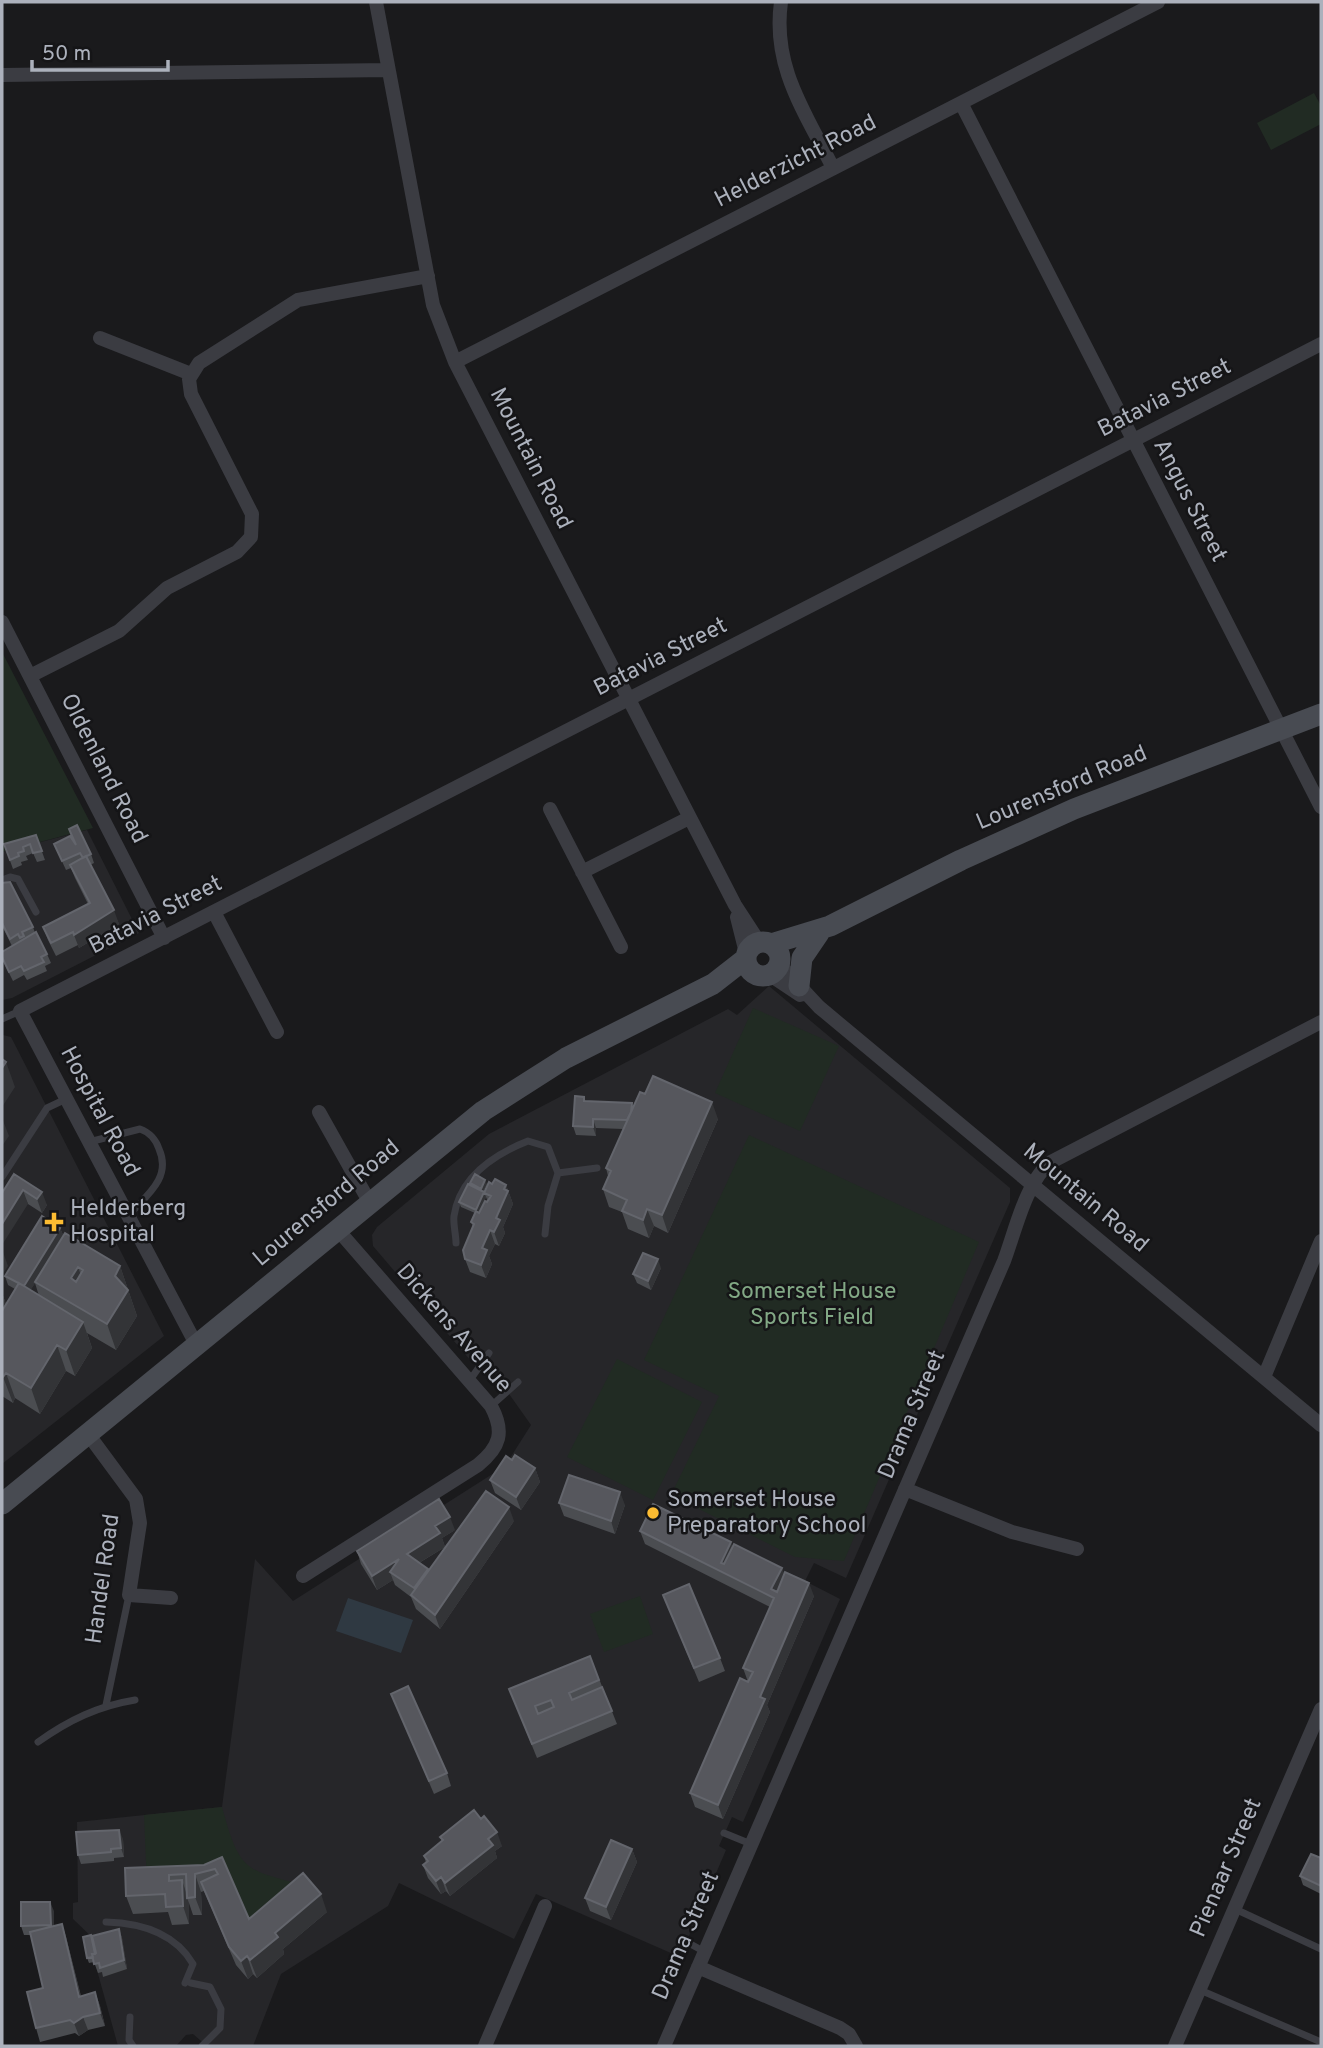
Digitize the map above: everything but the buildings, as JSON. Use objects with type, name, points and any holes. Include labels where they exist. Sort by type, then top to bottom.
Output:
[{"type":"street","name":"Mountain Road","points":[[376,2],[433,305],[455,362],[763,959],[1321,1425]]},
{"type":"street","points":[[781,2],[779,38],[785,72],[833,168]]},
{"type":"street","name":"Helderzicht Road","points":[[455,362],[1158,2]]},
{"type":"street","points":[[2,75],[388,70]]},
{"type":"street","name":"Angus Street","points":[[961,103],[1321,807]]},
{"type":"street","points":[[30,676],[119,631],[166,588],[237,552],[251,537],[251,514],[191,394],[191,374],[199,363],[298,300],[428,276]]},
{"type":"street","points":[[100,338],[191,374]]},
{"type":"street","name":"Batavia Street","points":[[20,1012],[1321,344]]},
{"type":"street","name":"Oldenland Road","points":[[2,622],[164,938]]},
{"type":"street","name":"Lourensford Road","points":[[2,1504],[511,1090],[566,1058],[961,860],[1074,809],[1321,714]]},
{"type":"street","points":[[550,809],[621,947]]},
{"type":"street","points":[[582,872],[690,818]]},
{"type":"street","points":[[214,912],[277,1032]]},
{"type":"street","points":[[799,986],[802,958],[824,930]]},
{"type":"street","name":"Mountain Road","points":[[763,959],[799,986],[819,1007]]},
{"type":"street","name":"Hospital Road","points":[[20,1012],[197,1346]]},
{"type":"street","name":"Drama Street","points":[[664,2046],[1004,1261],[1032,1184],[1051,1162],[1321,1022]]},
{"type":"street","points":[[319,1112],[370,1203]]},
{"type":"street","name":"Dickens Avenue","points":[[303,1576],[490,1455],[501,1434],[499,1420],[491,1406],[338,1230]]},
{"type":"street","points":[[1264,1377],[1321,1241]]},
{"type":"street","name":"Handel Road","points":[[88,1434],[136,1499],[140,1523],[129,1595]]},
{"type":"street","points":[[905,1489],[1012,1532],[1077,1549]]},
{"type":"street","points":[[129,1595],[171,1598]]},
{"type":"street","name":"Pienaar Street","points":[[1175,2046],[1321,1709]]},
{"type":"street","points":[[485,2046],[545,1906]]},
{"type":"street","points":[[698,1967],[840,2028],[849,2034],[856,2046]]},
{"type":"lane","points":[[2,880],[10,877],[18,879],[36,912]]},
{"type":"lane","points":[[2,1018],[20,1012]]},
{"type":"lane","points":[[2,1177],[47,1108],[66,1099]]},
{"type":"lane","points":[[89,1142],[140,1129],[156,1142],[163,1160],[162,1175],[128,1216]]},
{"type":"lane","points":[[456,1243],[454,1218],[458,1200],[473,1175],[488,1161],[528,1141],[539,1142],[548,1147],[558,1173],[548,1206],[545,1234]]},
{"type":"lane","points":[[558,1173],[597,1168]]},
{"type":"lane","points":[[469,1381],[489,1353]]},
{"type":"lane","points":[[491,1406],[518,1382]]},
{"type":"lane","name":"Handel Road","points":[[106,1705],[129,1595]]},
{"type":"lane","points":[[38,1742],[68,1722],[106,1705],[135,1700]]},
{"type":"lane","points":[[724,1833],[751,1844]]},
{"type":"lane","points":[[1234,1909],[1321,1949]]},
{"type":"lane","points":[[106,1922],[147,1928],[184,1948],[193,1964],[188,1983],[210,1987],[221,2009],[220,2028],[202,2046]]},
{"type":"lane","points":[[685,1941],[705,1952]]},
{"type":"lane","points":[[1199,1989],[1321,2042]]},
{"type":"lane","points":[[130,2017],[129,2040],[132,2046]]},
{"type":"shaded area","points":[[87,830],[139,933],[12,998],[2,1000],[2,852]]},
{"type":"shaded area","name":"Somerset House Preparatory School","points":[[769,986],[1010,1188],[1010,1202],[846,1578],[814,1563],[805,1581],[840,1599],[743,1822],[732,1817],[719,1846],[726,1850],[680,1957],[536,1894],[514,1939],[399,1883],[388,1906],[281,1974],[253,2046],[207,2046],[193,2034],[186,2035],[176,2046],[118,2046],[95,1963],[100,1962],[97,1942],[73,1919],[73,1903],[78,1902],[77,1822],[222,1807],[255,1559],[293,1601],[505,1466],[531,1425],[482,1356],[471,1361],[373,1246],[372,1235],[377,1227],[489,1134],[728,1009],[737,1015]]},
{"type":"shaded area","name":"Helderberg Hospital","points":[[3,1035],[11,1037],[164,1336],[2,1464]]},
{"type":"shaded area","points":[[348,1598],[413,1620],[401,1653],[336,1631]]},
{"type":"green space","points":[[1314,93],[1321,106],[1321,124],[1271,150],[1257,123]]},
{"type":"green space","points":[[2,652],[93,828],[2,852]]},
{"type":"green space","points":[[753,1008],[839,1046],[800,1131],[715,1093]]},
{"type":"green space","name":"Somerset House Sports Field","points":[[749,1135],[979,1242],[844,1561],[795,1557],[671,1495],[719,1396],[644,1360]]},
{"type":"green space","points":[[617,1359],[702,1402],[653,1500],[567,1457]]},
{"type":"green space","points":[[640,1596],[653,1634],[604,1652],[590,1614]]},
{"type":"green space","points":[[222,1807],[234,1845],[248,1865],[271,1876],[308,1886],[256,1936],[230,1882],[147,1885],[144,1815]]},
{"type":"place","name":"Helderberg Hospital","points":[[54,1222]]},
{"type":"place","name":"Somerset House Preparatory School","points":[[653,1513]]}]
